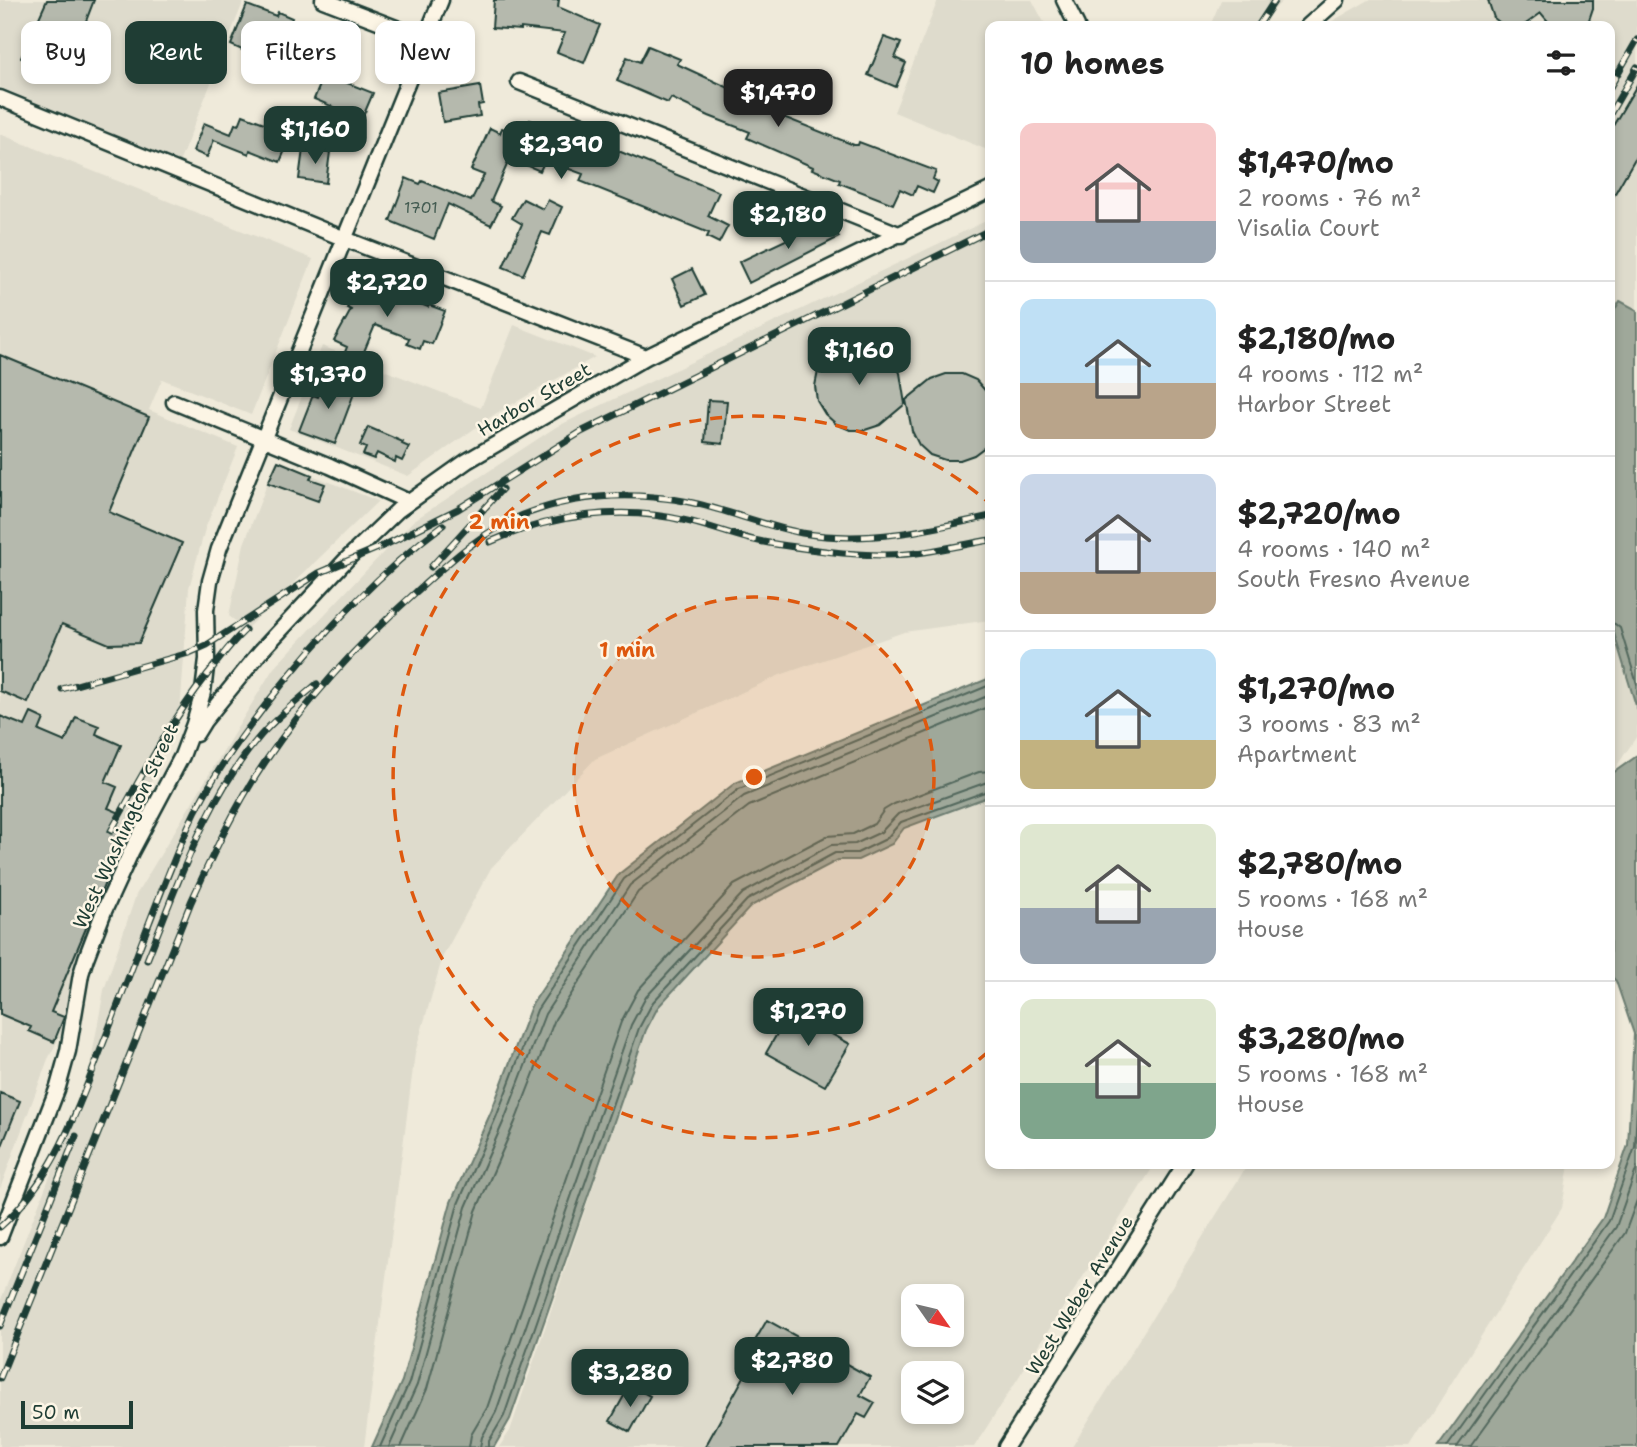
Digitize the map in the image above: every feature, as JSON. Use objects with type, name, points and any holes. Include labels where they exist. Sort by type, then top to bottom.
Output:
[{"type":"street","points":[[323,0],[378,21]]},
{"type":"street","name":"West Washington Street","points":[[432,21],[441,0]]},
{"type":"street","points":[[1064,0],[1074,21]]},
{"type":"street","points":[[1314,21],[1337,0]]},
{"type":"street","points":[[519,82],[901,235]]},
{"type":"street","name":"West Washington Street","points":[[0,1237],[58,1087],[68,1051],[81,974],[90,946],[131,852],[182,756],[203,692],[207,659],[206,610],[210,581],[219,549],[407,84]]},
{"type":"street","points":[[0,98],[345,239],[646,357]]},
{"type":"street","name":"Harbor Street","points":[[182,756],[204,721],[284,625],[370,536],[409,502],[467,461],[646,357],[985,193]]},
{"type":"street","points":[[174,402],[395,493],[409,502]]},
{"type":"street","name":"West Weber Avenue","points":[[1006,1447],[1182,1169]]},
{"type":"shaded area","points":[[0,0],[244,0],[227,43],[227,21],[125,21],[125,84],[211,84],[179,163],[0,87]]},
{"type":"shaded area","points":[[938,0],[1032,0],[1043,21],[985,21],[985,149],[894,112]]},
{"type":"shaded area","points":[[1221,0],[1283,0],[1264,21],[1212,21]]},
{"type":"shaded area","points":[[1369,0],[1637,0],[1637,319],[1615,357],[1615,21],[1333,21]]},
{"type":"shaded area","points":[[0,134],[313,259],[251,415],[162,379],[149,410],[238,447],[205,529],[189,588],[180,713],[77,959],[66,1025],[48,1059],[0,1189]]},
{"type":"shaded area","points":[[985,221],[985,621],[904,632],[780,675],[595,759],[491,868],[443,956],[415,1053],[364,1447],[0,1447],[0,1302],[87,1083],[104,990],[136,895],[273,669],[413,521],[556,427]]},
{"type":"shaded area","points":[[514,325],[595,357],[495,414],[408,476],[289,429],[322,346],[481,408]]},
{"type":"shaded area","points":[[276,461],[378,501],[246,629],[229,616],[244,544]]},
{"type":"shaded area","points":[[1615,608],[1637,694],[1637,736],[1615,769]]},
{"type":"shaded area","points":[[985,798],[985,1169],[1152,1169],[974,1447],[499,1447],[510,1431],[646,1030],[658,1007],[751,906],[838,859],[858,860],[892,845],[903,828]]},
{"type":"shaded area","points":[[1245,1169],[1568,1169],[1562,1208],[1411,1447],[1072,1447]]},
{"type":"water","points":[[1620,301],[1637,310],[1637,709],[1615,636],[1615,310]]},
{"type":"water","points":[[985,680],[985,798],[904,828],[892,844],[858,860],[838,860],[751,906],[658,1007],[646,1030],[510,1419],[494,1447],[372,1447],[402,1381],[451,1202],[491,1112],[531,1006],[619,874],[735,783]]},
{"type":"water","points":[[1637,756],[1637,1447],[1438,1447],[1603,1218],[1628,1145],[1634,1034],[1615,980],[1615,771]]},
{"type":"building","points":[[47,0],[94,0],[86,21],[38,21]]},
{"type":"building","points":[[494,0],[559,0],[558,7],[600,25],[584,63],[557,52],[565,33],[492,28]]},
{"type":"building","points":[[1488,0],[1593,0],[1588,21],[1548,21],[1541,13],[1530,21],[1498,21],[1494,18]]},
{"type":"building","points":[[247,5],[276,16],[278,12],[292,18],[291,21],[241,21],[241,50],[231,45]]},
{"type":"building","points":[[884,37],[901,43],[895,58],[906,63],[896,87],[868,75]]},
{"type":"building","points":[[648,46],[680,59],[677,64],[779,111],[778,115],[854,145],[859,142],[936,171],[933,179],[938,182],[933,193],[917,186],[913,195],[900,189],[893,204],[839,183],[840,180],[747,138],[750,132],[671,98],[668,103],[617,81],[627,57],[640,62]]},
{"type":"building","points":[[317,84],[350,84],[373,93],[362,119],[314,99],[320,85]]},
{"type":"building","points":[[1637,85],[1637,155],[1615,193],[1615,122]]},
{"type":"building","points":[[480,86],[483,104],[478,105],[480,116],[443,122],[438,93]]},
{"type":"building","points":[[243,115],[293,131],[280,162],[250,150],[249,154],[214,140],[207,157],[193,151],[204,123],[231,134]]},
{"type":"building","points":[[530,120],[561,133],[564,126],[581,132],[579,135],[719,192],[708,216],[728,226],[719,243],[707,237],[709,233],[580,181],[583,174],[545,160],[540,171],[510,158],[491,201],[501,206],[491,225],[448,204],[434,239],[390,221],[406,178],[420,184],[422,181],[471,201],[484,175],[471,170],[490,128],[500,133],[502,128],[523,137]]},
{"type":"building","points":[[303,149],[330,152],[326,183],[299,179]]},
{"type":"building","points":[[523,199],[543,209],[548,200],[562,207],[550,235],[542,232],[523,275],[503,267],[522,224],[512,218]]},
{"type":"building","points":[[830,219],[839,237],[749,283],[739,262]]},
{"type":"building","points":[[692,269],[705,295],[684,305],[672,279]]},
{"type":"building","points":[[362,281],[445,311],[432,344],[423,341],[420,349],[407,344],[409,338],[375,325],[361,359],[345,352],[347,347],[334,341],[351,310],[347,308]]},
{"type":"building","points":[[852,344],[867,344],[881,349],[893,359],[900,373],[905,404],[880,425],[865,430],[850,430],[836,424],[825,414],[817,401],[815,386],[818,371],[826,358],[838,349]]},
{"type":"building","points":[[0,355],[149,417],[109,512],[182,543],[139,643],[109,644],[62,624],[28,703],[0,691]]},
{"type":"building","points":[[946,374],[962,374],[976,380],[985,390],[985,447],[974,455],[960,460],[945,460],[930,455],[919,445],[912,431],[906,400],[932,379]]},
{"type":"building","points":[[326,376],[356,388],[335,444],[299,431],[313,395],[318,397]]},
{"type":"building","points":[[708,400],[727,401],[723,444],[705,442]]},
{"type":"building","points":[[368,427],[409,447],[402,461],[396,458],[395,462],[377,453],[374,459],[363,455],[366,448],[360,445]]},
{"type":"building","points":[[278,461],[312,475],[310,479],[325,484],[318,501],[268,483]]},
{"type":"building","points":[[31,713],[44,719],[39,731],[65,742],[76,717],[99,726],[96,734],[121,745],[105,782],[117,787],[108,808],[120,813],[115,825],[127,830],[51,1012],[64,1017],[54,1042],[29,1031],[31,1027],[0,1014],[0,716],[25,726]]},
{"type":"building","points":[[790,1011],[850,1044],[825,1086],[766,1053]]},
{"type":"building","points":[[0,1093],[20,1101],[1,1148],[0,1148]]},
{"type":"building","points":[[767,1320],[870,1377],[860,1395],[875,1403],[866,1418],[858,1414],[839,1447],[705,1447],[755,1357],[748,1353]]},
{"type":"building","points":[[630,1385],[650,1396],[630,1432],[610,1421]]},
{"type":"railway","points":[[1261,21],[1275,0]]},
{"type":"railway","points":[[1615,78],[1637,40]]},
{"type":"railway","points":[[1615,105],[1637,67]]},
{"type":"railway","points":[[62,689],[189,653],[207,645],[319,573],[385,545],[458,509],[581,432],[985,232]]},
{"type":"railway","points":[[431,567],[502,489]]},
{"type":"railway","points":[[0,1378],[191,902],[234,813],[265,762],[316,694],[395,611],[441,570],[479,539],[523,515],[571,501],[603,497],[636,496],[691,502],[783,529],[826,536],[897,534],[985,517]]},
{"type":"railway","points":[[490,542],[562,519],[612,513],[662,516],[759,541],[856,554],[912,554],[985,541]]},
{"type":"railway","points":[[0,1227],[36,1187],[62,1142],[84,1094],[177,854],[196,810],[214,778],[268,702],[328,630],[372,585],[443,525]]},
{"type":"railway","points":[[111,831],[180,712],[220,658],[245,630]]},
{"type":"railway","points":[[147,960],[182,872],[224,786],[261,735],[317,684]]},
{"type":"railway","points":[[0,1326],[76,1136]]}]
